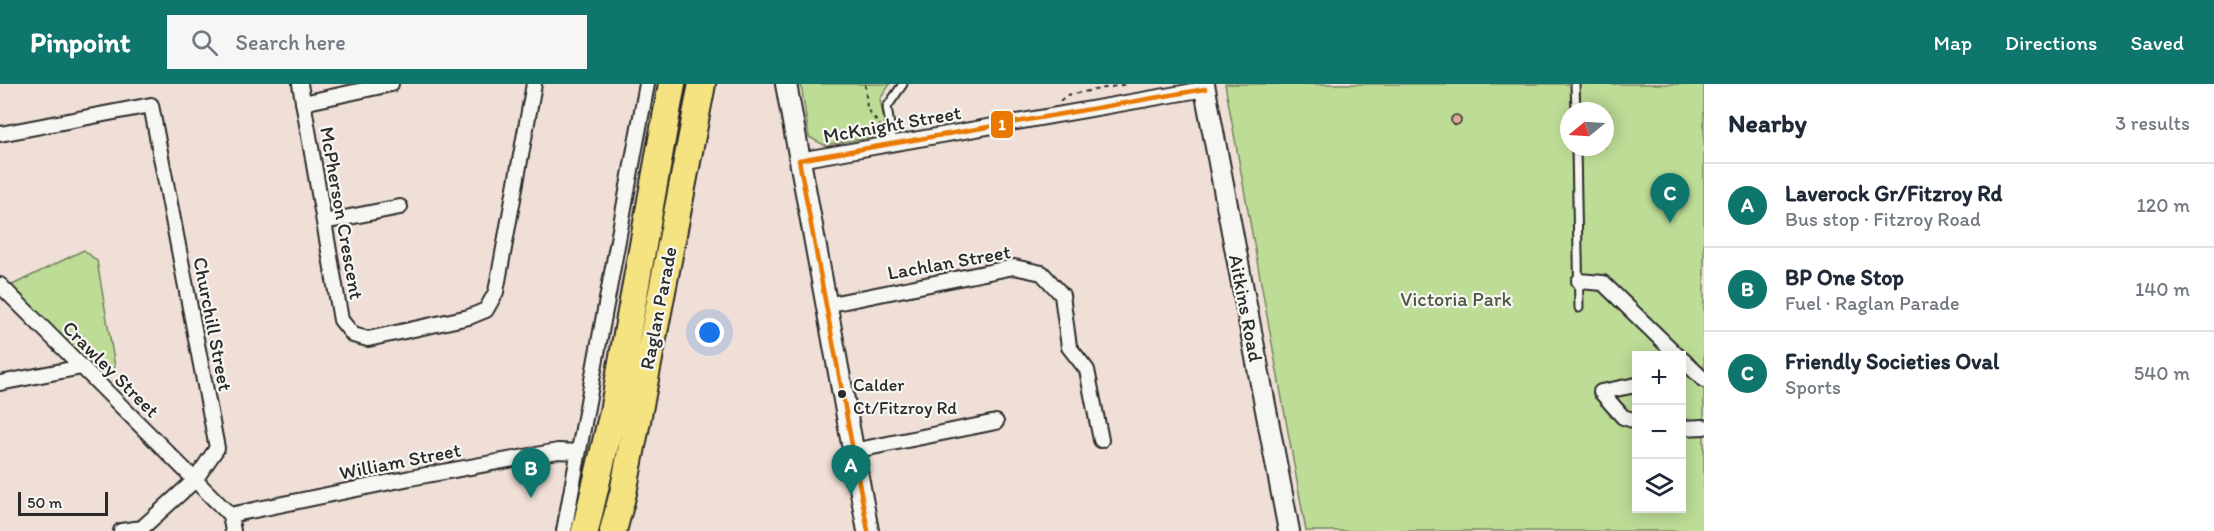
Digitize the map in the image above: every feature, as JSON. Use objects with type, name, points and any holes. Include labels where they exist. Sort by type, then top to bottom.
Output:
[{"type":"highway","name":"Raglan Parade","points":[[585,531],[613,412],[672,84]]},
{"type":"highway","name":"Raglan Parade","points":[[613,531],[623,494],[702,84]]},
{"type":"street","name":"McPherson Crescent","points":[[300,84],[341,320],[353,335],[368,339],[469,317],[486,310],[496,292],[534,84]]},
{"type":"street","points":[[303,102],[391,84]]},
{"type":"street","points":[[564,531],[646,84]]},
{"type":"street","points":[[786,84],[868,531]]},
{"type":"street","name":"McKnight Street","points":[[799,160],[893,139],[1205,86]]},
{"type":"street","name":"Aitkins Road","points":[[1205,86],[1288,531]]},
{"type":"street","name":"Churchill Street","points":[[0,135],[151,105],[217,448],[195,480],[142,528],[121,531]]},
{"type":"street","points":[[324,222],[400,207]]},
{"type":"street","name":"Lachlan Street","points":[[826,305],[1014,267],[1042,273],[1062,295],[1067,339],[1071,351],[1087,370],[1101,440]]},
{"type":"street","points":[[1579,281],[1603,283],[1672,351]]},
{"type":"street","name":"Crawley Street","points":[[0,285],[195,480]]},
{"type":"street","points":[[1686,364],[1703,379]]},
{"type":"street","points":[[0,383],[82,367]]},
{"type":"street","points":[[1632,386],[1601,392],[1623,417],[1632,420]]},
{"type":"street","points":[[853,451],[996,422]]},
{"type":"street","points":[[1686,428],[1704,427]]},
{"type":"street","name":"William Street","points":[[230,515],[558,450],[578,452]]},
{"type":"street","points":[[195,480],[230,515],[233,531]]},
{"type":"lane","points":[[893,139],[887,108],[903,84]]},
{"type":"lane","points":[[1575,84],[1576,102]]},
{"type":"lane","points":[[1576,156],[1579,308]]},
{"type":"path","points":[[865,84],[867,109],[887,135],[893,139]]},
{"type":"path","points":[[1053,107],[1067,95],[1127,84]]},
{"type":"green space","points":[[801,84],[890,84],[880,99],[887,135],[824,145],[809,137]]},
{"type":"green space","name":"Victoria Park","points":[[1225,84],[1704,84],[1704,531],[1306,531]]},
{"type":"green space","points":[[84,250],[97,261],[115,367],[99,384],[4,289]]},
{"type":"building","points":[[1456,115],[1460,116],[1460,124],[1456,125],[1452,124],[1451,120],[1452,116]]},
{"type":"transit line","name":"1","points":[[799,160],[1205,89]]},
{"type":"transit line","name":"1","points":[[799,160],[868,531]]},
{"type":"place","name":"Friendly Societies Oval","points":[[1670,223]]},
{"type":"place","name":"Calder Ct/Fitzroy Rd","points":[[842,394]]},
{"type":"place","name":"Laverock Gr/Fitzroy Rd","points":[[851,495]]},
{"type":"place","name":"BP One Stop","points":[[531,498]]}]
